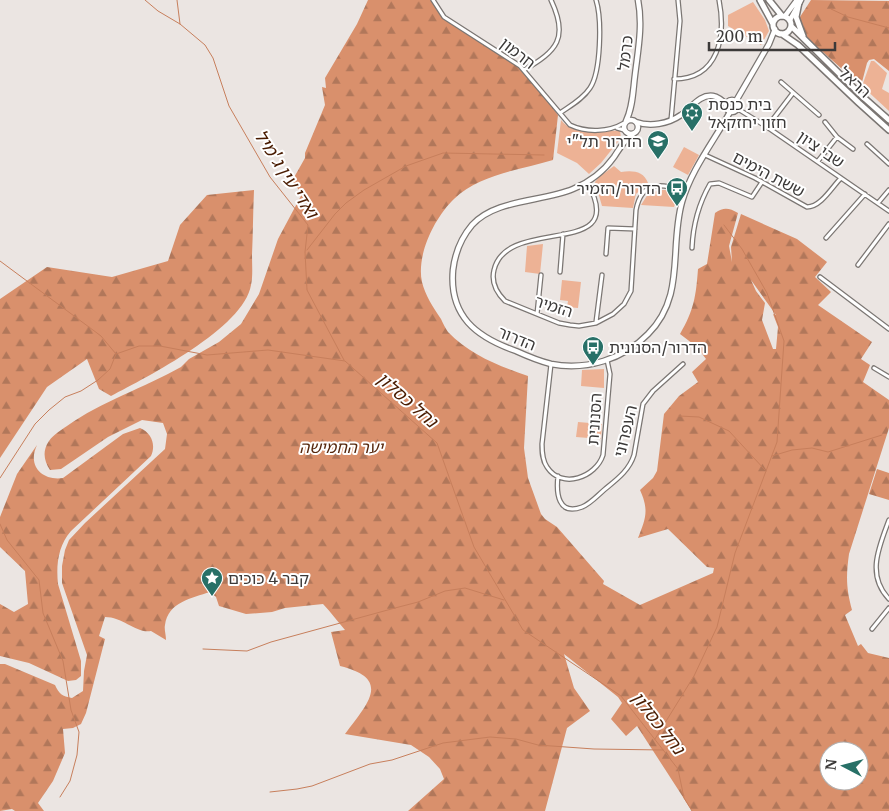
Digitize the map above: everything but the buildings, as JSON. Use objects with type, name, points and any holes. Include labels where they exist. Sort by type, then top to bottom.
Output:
[{"type":"main road","points":[[760,0],[770,16],[774,28]]},
{"type":"main road","name":"הראל","points":[[769,0],[805,41],[889,120]]},
{"type":"main road","points":[[799,1],[796,17],[805,41]]},
{"type":"main road","points":[[774,28],[775,20],[787,19],[787,32],[781,33]]},
{"type":"main road","name":"הראל","points":[[774,28],[798,45],[889,130]]},
{"type":"street","name":"חרמון","points":[[433,0],[444,17],[524,70],[570,125],[589,130],[614,128],[625,131]]},
{"type":"street","points":[[524,70],[543,59],[556,44],[560,30],[558,18],[551,0]]},
{"type":"street","points":[[560,114],[584,96],[593,83],[600,37],[600,15],[596,0]]},
{"type":"street","name":"כרמל","points":[[635,121],[631,115],[631,108],[640,23],[638,0]]},
{"type":"street","points":[[671,121],[680,21],[678,0]]},
{"type":"street","points":[[674,79],[688,78],[699,74],[708,66],[714,56],[722,32],[719,0]]},
{"type":"street","points":[[787,19],[799,1]]},
{"type":"street","points":[[727,104],[727,109],[730,112],[735,112],[738,109],[736,101],[769,44],[774,28]]},
{"type":"street","points":[[769,44],[781,33]]},
{"type":"street","points":[[781,82],[819,115]]},
{"type":"street","points":[[767,127],[793,92]]},
{"type":"street","points":[[625,131],[629,134],[648,125],[671,121],[682,115],[700,99],[707,96],[714,96],[727,104]]},
{"type":"street","points":[[727,104],[730,101],[736,101]]},
{"type":"street","name":"כרמל","points":[[625,122],[631,108]]},
{"type":"street","name":"שבי ציון","points":[[738,109],[889,211]]},
{"type":"street","name":"הדרור","points":[[635,132],[625,140],[608,164],[587,182],[554,196],[502,207],[487,213],[479,218],[466,233],[457,249],[454,260],[453,284],[458,307],[470,326],[500,346],[551,364],[573,366],[607,360],[622,354],[641,341],[656,326],[674,286],[678,222],[686,191],[730,112]]},
{"type":"street","points":[[625,140],[625,122],[630,120],[648,125]]},
{"type":"street","points":[[635,121],[638,127],[635,132]]},
{"type":"street","name":"חרמון","points":[[614,128],[625,122]]},
{"type":"street","points":[[825,122],[837,137],[853,150]]},
{"type":"street","points":[[818,162],[837,137]]},
{"type":"street","points":[[867,144],[889,164]]},
{"type":"street","name":"ששת הימים","points":[[705,155],[762,182],[803,206],[811,208],[841,178]]},
{"type":"street","name":"הזמיר","points":[[587,182],[597,204],[596,217],[588,227],[515,245],[503,252],[495,266],[493,281],[500,296],[510,304],[570,326],[596,323],[624,304],[631,291],[637,203],[643,192],[659,185],[666,185],[686,191]]},
{"type":"street","points":[[692,248],[696,214],[703,195],[710,184],[719,183],[752,197],[762,182]]},
{"type":"street","points":[[878,203],[889,190]]},
{"type":"street","points":[[826,238],[865,194]]},
{"type":"street","points":[[858,265],[889,224]]},
{"type":"street","points":[[606,254],[608,228],[635,229]]},
{"type":"street","points":[[560,272],[563,234]]},
{"type":"street","points":[[537,314],[541,275]]},
{"type":"street","points":[[596,323],[602,275]]},
{"type":"street","points":[[820,277],[889,329]]},
{"type":"street","name":"הסנונית","points":[[558,476],[570,479],[582,477],[594,471],[602,460],[610,374],[607,360]]},
{"type":"street","points":[[551,364],[542,454],[547,467],[558,476]]},
{"type":"street","name":"העפרוני","points":[[558,476],[556,494],[558,500],[567,508],[575,508],[582,507],[588,503],[623,475],[632,462],[644,404],[653,391],[683,364]]},
{"type":"street","points":[[874,368],[889,377]]},
{"type":"street","points":[[889,520],[878,550],[875,567],[877,581],[889,599]]},
{"type":"street","points":[[872,629],[889,608]]},
{"type":"shaded area","points":[[753,2],[765,20],[769,31],[761,45],[728,26],[728,15]]},
{"type":"shaded area","points":[[871,61],[874,61],[887,73],[882,89],[889,93],[889,111],[862,86]]},
{"type":"shaded area","points":[[561,120],[566,125],[580,131],[620,130],[621,138],[601,163],[589,174],[577,163],[557,153]]},
{"type":"shaded area","points":[[684,147],[699,155],[688,175],[673,167]]},
{"type":"shaded area","points":[[614,166],[621,172],[633,171],[641,174],[648,183],[636,194],[633,208],[602,206],[595,182]]},
{"type":"shaded area","points":[[660,190],[676,193],[677,199],[674,207],[641,205],[648,194]]},
{"type":"shaded area","points":[[543,244],[540,274],[525,272],[527,246]]},
{"type":"shaded area","points":[[562,280],[581,282],[578,308],[567,307],[568,301],[560,300]]},
{"type":"shaded area","points":[[604,369],[604,388],[581,386],[582,370]]},
{"type":"shaded area","points":[[578,422],[602,424],[601,439],[576,437]]},
{"type":"green space","name":"יער החמישה","points":[[368,0],[432,0],[445,16],[525,70],[558,115],[553,160],[488,178],[464,191],[447,207],[434,226],[424,249],[421,271],[422,282],[427,296],[446,329],[457,340],[485,359],[528,376],[524,448],[528,478],[541,514],[557,527],[604,581],[603,584],[640,605],[713,573],[714,568],[707,567],[668,529],[638,538],[645,514],[645,503],[640,490],[653,478],[657,471],[664,414],[679,396],[698,382],[692,372],[706,359],[697,347],[680,334],[694,303],[698,269],[707,264],[715,213],[726,209],[738,213],[729,246],[732,262],[731,247],[741,214],[797,239],[827,262],[815,277],[831,292],[818,305],[872,342],[861,359],[870,365],[863,382],[889,400],[889,428],[849,554],[847,582],[852,610],[845,615],[858,646],[861,644],[868,653],[889,658],[889,811],[692,811],[637,726],[626,736],[611,719],[622,703],[618,697],[564,654],[574,688],[590,711],[567,728],[545,811],[408,811],[444,779],[440,769],[429,757],[411,745],[345,734],[367,703],[371,694],[371,685],[366,678],[356,671],[340,666],[331,632],[345,630],[326,607],[323,604],[246,614],[219,606],[216,597],[210,592],[182,602],[171,611],[165,625],[166,640],[151,631],[140,630],[118,620],[105,617],[99,636],[105,639],[86,713],[81,724],[73,728],[63,729],[65,753],[53,781],[38,803],[44,811],[15,811],[12,809],[0,811],[0,664],[5,664],[55,685],[61,694],[72,698],[83,691],[87,655],[62,583],[62,566],[65,550],[69,540],[85,523],[165,449],[167,434],[163,423],[142,420],[108,437],[61,469],[50,470],[46,463],[45,448],[55,435],[80,417],[181,367],[189,359],[219,342],[241,324],[259,294],[278,239],[302,194],[292,181],[305,158],[305,153],[325,105],[322,87],[326,88],[325,78],[357,24]],"holes":[[[751,280],[776,315],[773,314],[778,327],[776,349],[773,349],[762,320],[765,303]]]},
{"type":"green space","points":[[811,0],[889,1],[889,71],[874,59],[869,60],[861,86],[805,36],[798,20]]},
{"type":"green space","points":[[254,190],[252,282],[244,301],[231,318],[192,350],[111,396],[99,389],[87,359],[47,387],[0,458],[0,299],[47,267],[112,277],[168,261],[180,225],[207,195]]},
{"type":"green space","points":[[140,428],[152,440],[151,456],[71,531],[63,543],[59,556],[58,584],[81,661],[81,676],[76,680],[68,681],[29,663],[0,656],[0,604],[14,612],[28,604],[25,571],[0,547],[0,517],[17,474],[37,445],[34,459],[38,471],[49,477],[63,478],[123,434]]},
{"type":"green space","points":[[877,469],[889,473],[889,500],[869,494]]},
{"type":"waterway","name":"ואדי עין ג'מיל","points":[[145,0],[158,11],[180,24],[205,45],[213,58],[229,106],[270,177],[308,225],[305,252],[307,290],[344,360]]},
{"type":"waterway","points":[[177,0],[180,24]]},
{"type":"waterway","points":[[831,9],[848,17],[889,28]]},
{"type":"waterway","points":[[307,250],[346,203],[364,190],[406,166],[443,153],[544,155]]},
{"type":"waterway","points":[[655,739],[694,676],[717,627],[735,553],[777,442],[784,341],[767,293],[742,249],[724,225]]},
{"type":"waterway","name":"נחל כסלון","points":[[0,261],[101,336],[116,354],[139,346],[160,346],[207,355],[268,350],[345,361],[437,443],[474,547],[523,630],[621,696],[678,769],[684,798],[692,811]]},
{"type":"waterway","points":[[0,478],[35,424],[65,397],[81,391],[98,380],[110,369],[116,354]]},
{"type":"waterway","points":[[679,416],[699,417],[729,431],[765,470]]},
{"type":"waterway","points":[[772,456],[792,450],[812,448],[828,452],[882,435]]},
{"type":"waterway","points":[[0,524],[7,540],[39,580],[43,613],[63,661],[71,710],[79,732],[77,755],[70,781],[60,797]]},
{"type":"waterway","points":[[203,649],[247,651],[271,642],[418,602],[445,591],[465,588],[504,600]]},
{"type":"waterway","points":[[270,792],[312,786],[370,764],[392,760],[443,743],[490,737],[516,739],[538,745],[594,749],[663,750]]},
{"type":"place","name":"בית כנסת חזון יחזקאל","points":[[692,132]]},
{"type":"place","name":"הדרור תל\"י","points":[[658,160]]},
{"type":"place","name":"הדרור/הזמיר","points":[[677,207]]},
{"type":"place","name":"הדרור/הסנונית","points":[[593,366]]},
{"type":"place","name":"קבר 4 כוכים","points":[[212,597]]}]
